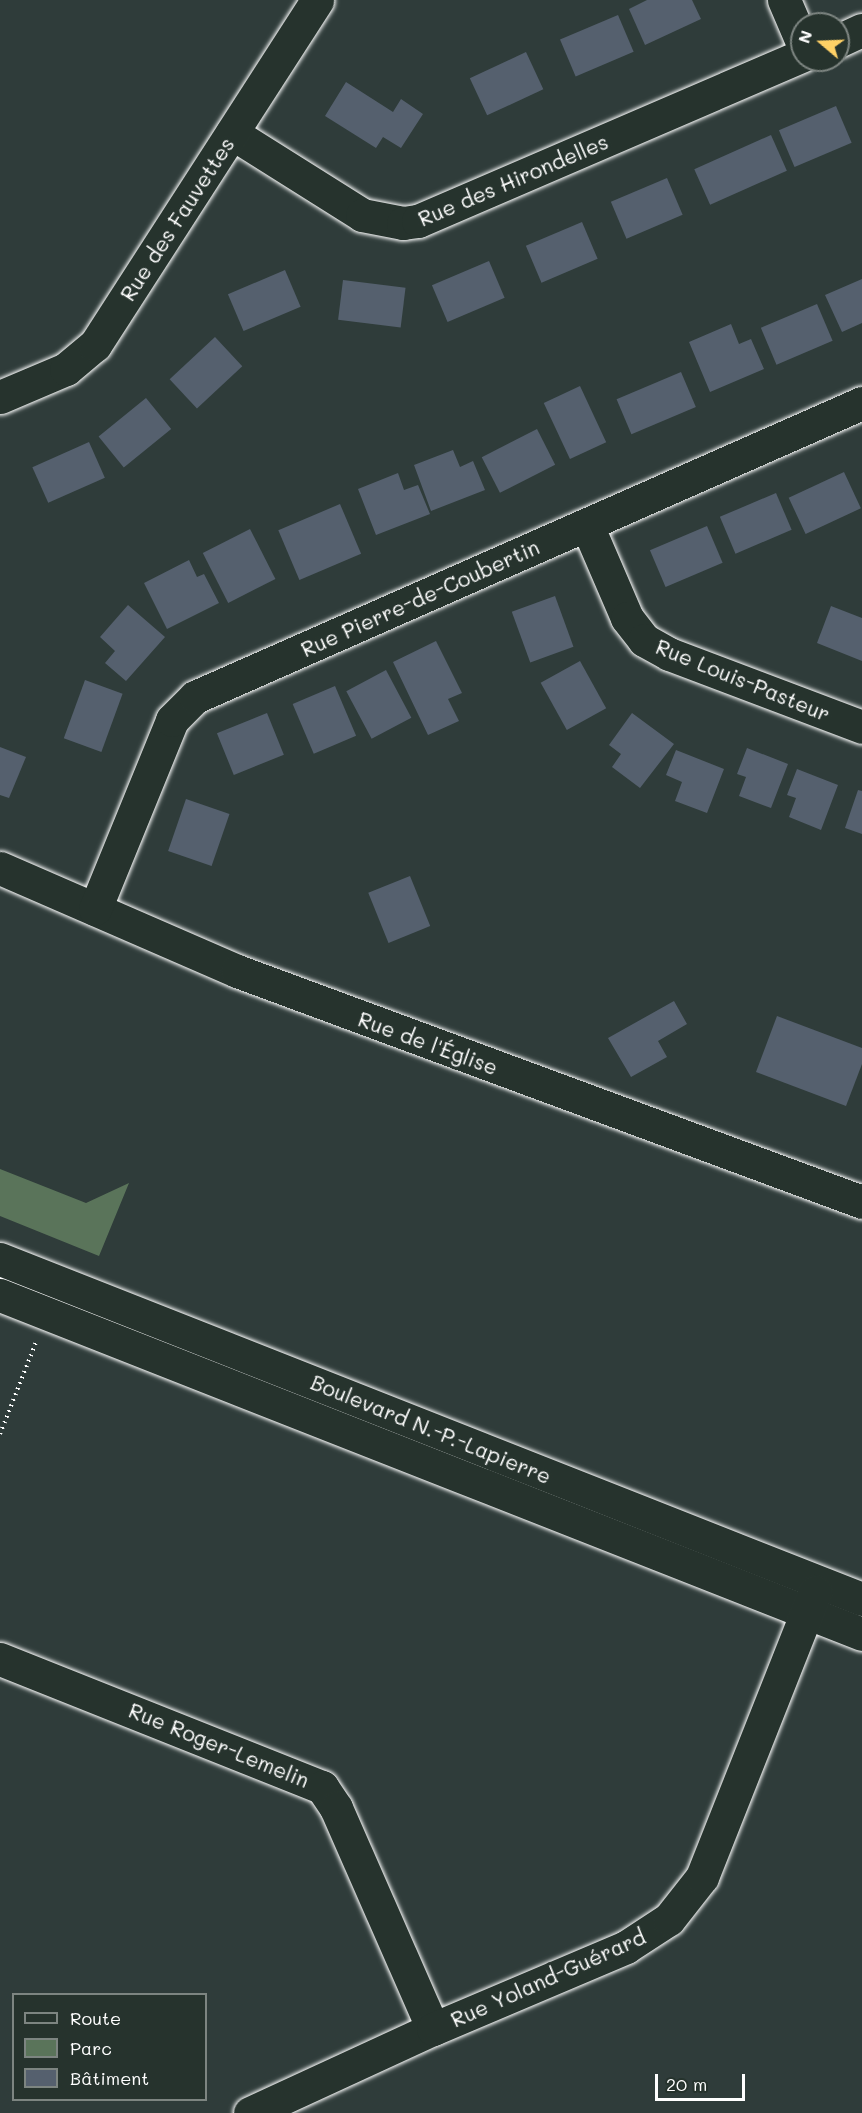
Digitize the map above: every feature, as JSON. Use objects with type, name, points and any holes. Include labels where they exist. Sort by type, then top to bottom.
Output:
[{"type":"street","name":"Rue des Fauvettes","points":[[0,397],[66,369],[87,354],[317,0]]},
{"type":"street","points":[[784,0],[790,14]]},
{"type":"street","name":"Rue des Hirondelles","points":[[232,133],[362,215],[410,222],[790,61]]},
{"type":"street","name":"Rue Pierre-de-Coubertin","points":[[95,909],[172,720],[189,702],[212,688],[862,403]]},
{"type":"street","name":"Rue Louis-Pasteur","points":[[586,525],[627,618],[644,639],[669,654],[862,727]]},
{"type":"street","name":"Rue de l'Église","points":[[0,868],[237,971],[862,1202]]},
{"type":"street","name":"Boulevard N.-P.-Lapierre","points":[[0,1259],[862,1599]]},
{"type":"street","name":"Boulevard N.-P.-Lapierre","points":[[0,1295],[862,1634]]},
{"type":"street","name":"Rue Yoland-Guérard","points":[[250,2113],[433,2029],[626,1947],[681,1908],[702,1877],[819,1582]]},
{"type":"street","name":"Rue Roger-Lemelin","points":[[0,1659],[322,1787],[336,1808],[433,2029]]},
{"type":"path","points":[[0,1434],[39,1337]]},
{"type":"green space","points":[[0,1169],[86,1203],[129,1183],[99,1256],[0,1216]]},
{"type":"building","points":[[647,0],[692,0],[701,19],[645,45],[629,9]]},
{"type":"building","points":[[618,15],[634,52],[576,76],[560,40]]},
{"type":"building","points":[[526,52],[543,89],[487,115],[470,78]]},
{"type":"building","points":[[346,82],[393,112],[401,99],[423,114],[401,148],[383,137],[376,148],[325,116]]},
{"type":"building","points":[[836,106],[852,143],[795,167],[779,130]]},
{"type":"building","points":[[771,135],[787,171],[710,205],[694,169]]},
{"type":"building","points":[[667,178],[683,215],[626,239],[611,202]]},
{"type":"building","points":[[582,222],[598,259],[541,283],[526,246]]},
{"type":"building","points":[[489,261],[505,298],[448,322],[432,285]]},
{"type":"building","points":[[285,270],[301,307],[244,331],[228,294]]},
{"type":"building","points":[[862,279],[862,323],[842,332],[825,295]]},
{"type":"building","points":[[343,280],[406,288],[401,327],[338,320]]},
{"type":"building","points":[[817,304],[833,341],[776,365],[761,328]]},
{"type":"building","points":[[731,324],[739,344],[751,339],[764,369],[710,392],[689,342]]},
{"type":"building","points":[[215,337],[242,366],[197,409],[170,379]]},
{"type":"building","points":[[681,372],[696,407],[631,434],[617,399]]},
{"type":"building","points":[[580,386],[606,442],[570,459],[544,403]]},
{"type":"building","points":[[146,398],[171,429],[124,467],[99,436]]},
{"type":"building","points":[[537,429],[555,465],[500,493],[482,457]]},
{"type":"building","points":[[89,442],[105,478],[48,503],[32,467]]},
{"type":"building","points":[[453,450],[460,467],[473,461],[485,490],[431,511],[414,465]]},
{"type":"building","points":[[844,472],[861,508],[806,534],[789,498]]},
{"type":"building","points":[[398,473],[404,490],[418,485],[430,514],[376,535],[358,489]]},
{"type":"building","points":[[776,493],[792,530],[735,554],[720,517]]},
{"type":"building","points":[[340,504],[361,554],[299,580],[278,530]]},
{"type":"building","points":[[707,526],[723,563],[666,587],[650,550]]},
{"type":"building","points":[[250,529],[275,579],[228,603],[203,553]]},
{"type":"building","points":[[189,560],[197,577],[204,574],[219,603],[167,629],[144,583]]},
{"type":"building","points":[[555,596],[573,647],[530,662],[512,612]]},
{"type":"building","points":[[128,605],[165,637],[126,681],[105,663],[115,651],[100,637]]},
{"type":"building","points":[[831,606],[862,618],[862,661],[817,643]]},
{"type":"building","points":[[436,641],[462,693],[448,699],[459,721],[428,735],[393,662]]},
{"type":"building","points":[[580,661],[606,708],[567,730],[541,683]]},
{"type":"building","points":[[386,670],[411,718],[372,739],[346,691]]},
{"type":"building","points":[[85,680],[123,694],[101,752],[64,738]]},
{"type":"building","points":[[335,686],[356,736],[314,754],[293,704]]},
{"type":"building","points":[[267,713],[284,755],[234,775],[217,733]]},
{"type":"building","points":[[632,713],[674,744],[640,788],[612,767],[621,754],[609,745]]},
{"type":"building","points":[[0,747],[26,757],[9,798],[0,795]]},
{"type":"building","points":[[747,748],[788,764],[771,808],[739,796],[746,777],[737,774]]},
{"type":"building","points":[[676,750],[724,769],[707,813],[675,801],[682,782],[666,775]]},
{"type":"building","points":[[797,769],[838,785],[821,830],[789,817],[796,798],[787,795]]},
{"type":"building","points":[[858,790],[862,791],[862,834],[845,828]]},
{"type":"building","points":[[186,799],[229,814],[212,866],[168,851]]},
{"type":"building","points":[[410,876],[430,926],[389,943],[368,893]]},
{"type":"building","points":[[674,1001],[687,1024],[658,1041],[667,1057],[631,1077],[608,1038]]},
{"type":"building","points":[[777,1016],[862,1048],[862,1064],[846,1106],[756,1072]]}]
